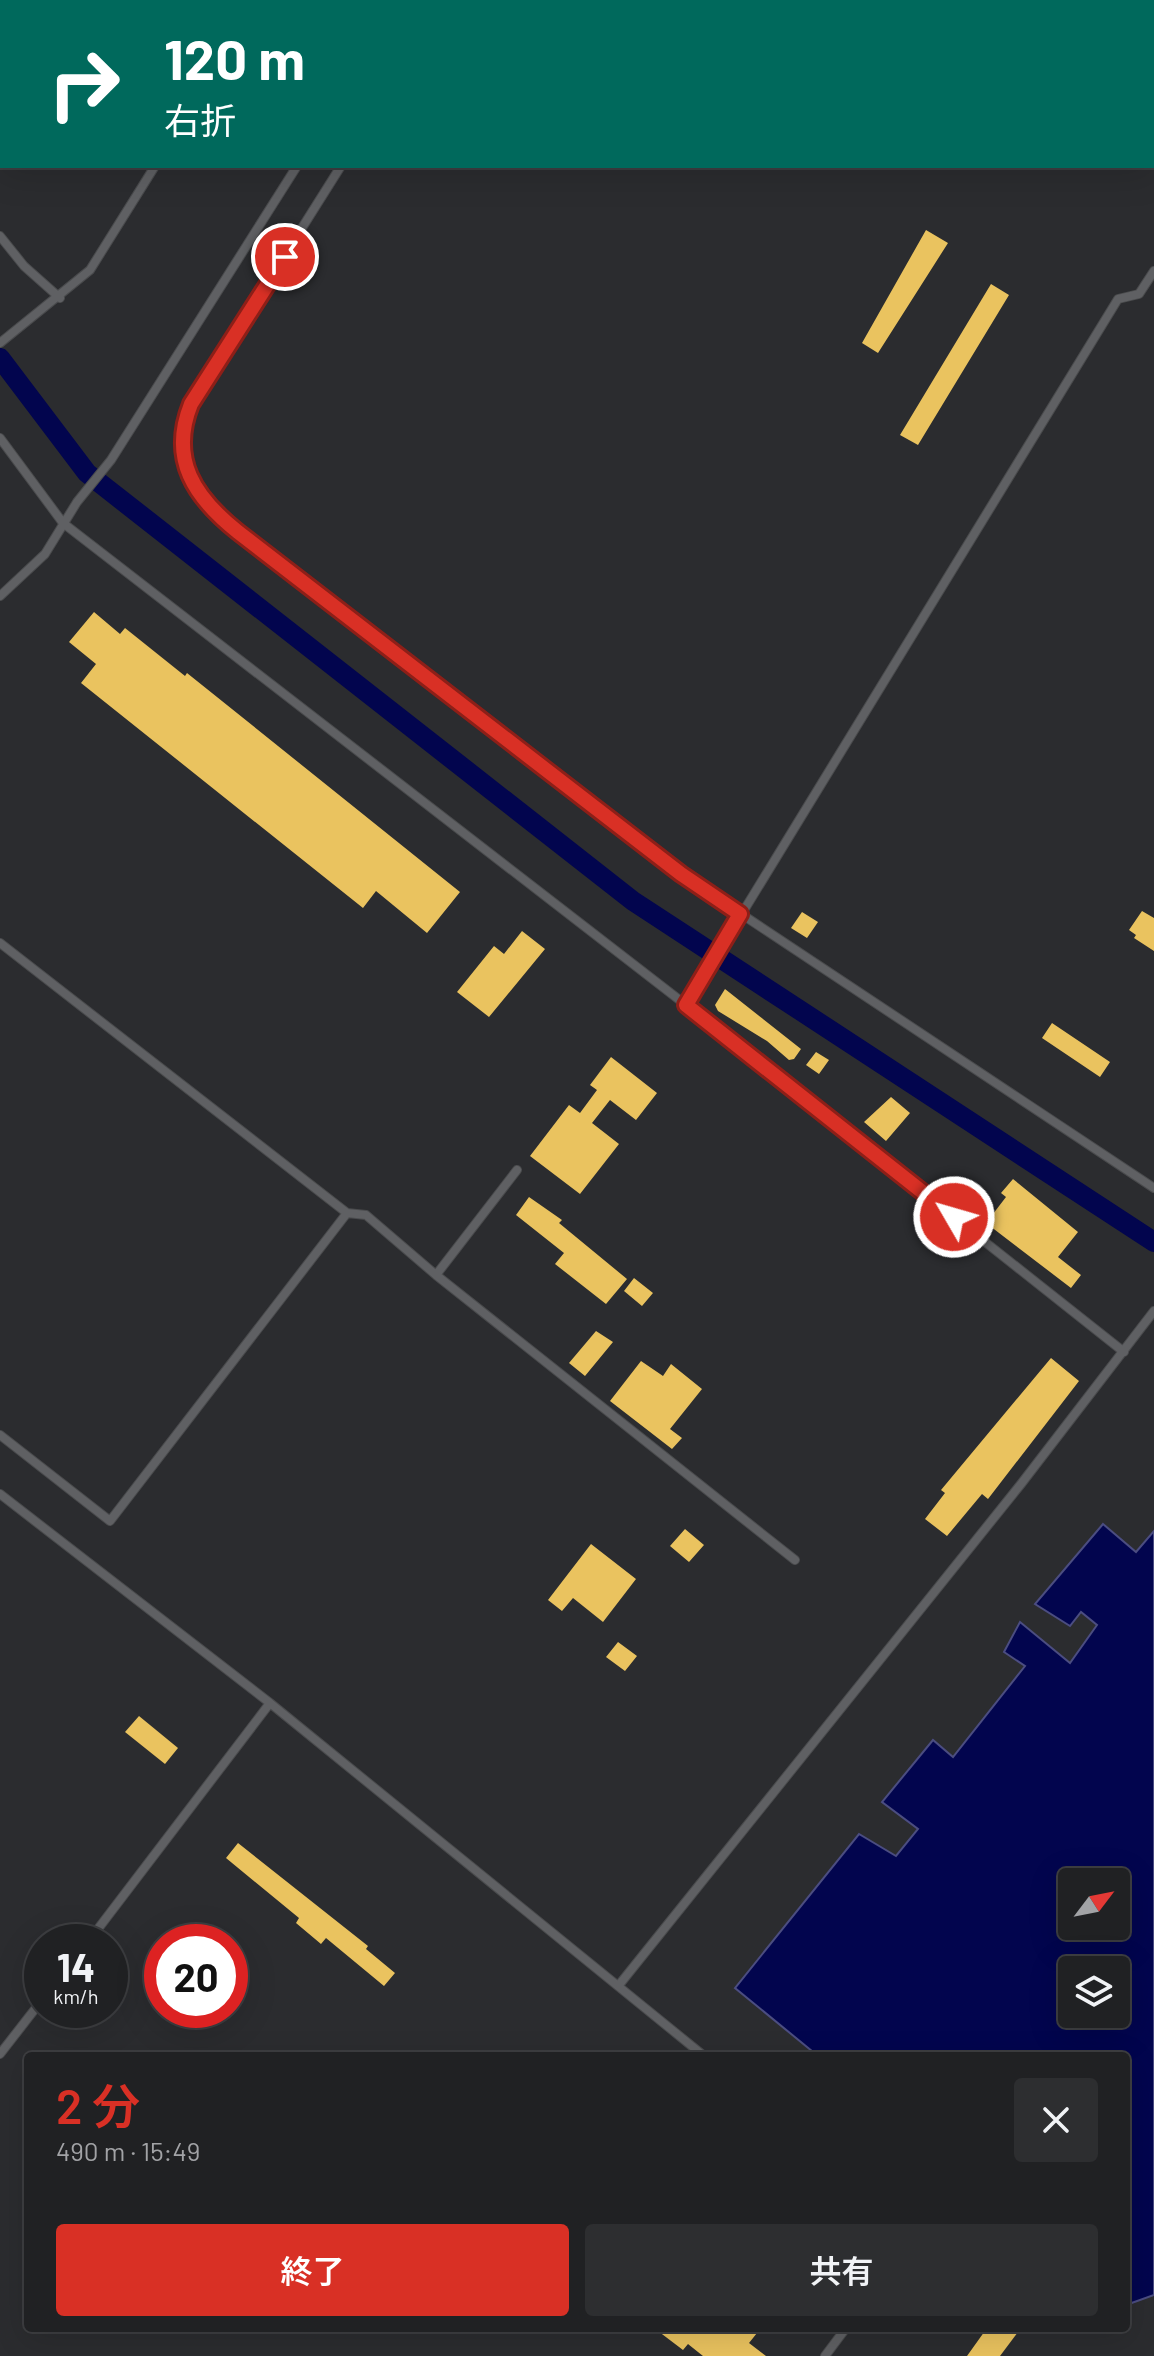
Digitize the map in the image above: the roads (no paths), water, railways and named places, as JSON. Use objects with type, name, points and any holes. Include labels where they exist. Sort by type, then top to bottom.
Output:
[{"type":"lane","points":[[0,343],[60,298],[90,270],[154,168]]},
{"type":"lane","points":[[0,596],[45,554],[77,502],[111,460],[296,168]]},
{"type":"lane","points":[[340,168],[191,404],[181,430],[181,455],[194,483],[221,518],[681,874],[1154,1188]]},
{"type":"lane","points":[[0,236],[24,266],[60,298]]},
{"type":"lane","points":[[688,1003],[1118,299],[1139,294],[1154,271]]},
{"type":"lane","points":[[0,438],[63,523],[688,1003],[1124,1352]]},
{"type":"lane","points":[[0,943],[347,1213],[366,1215],[436,1275],[795,1560]]},
{"type":"lane","points":[[436,1275],[517,1170]]},
{"type":"lane","points":[[0,1435],[110,1521],[347,1213]]},
{"type":"lane","points":[[619,1985],[1154,1311]]},
{"type":"lane","points":[[0,1494],[270,1703],[699,2052]]},
{"type":"lane","points":[[102,1924],[270,1703]]},
{"type":"lane","points":[[0,2054],[24,2023]]},
{"type":"lane","points":[[825,2356],[843,2332]]},
{"type":"waterway","points":[[0,358],[87,473],[633,901],[1154,1242]]}]
